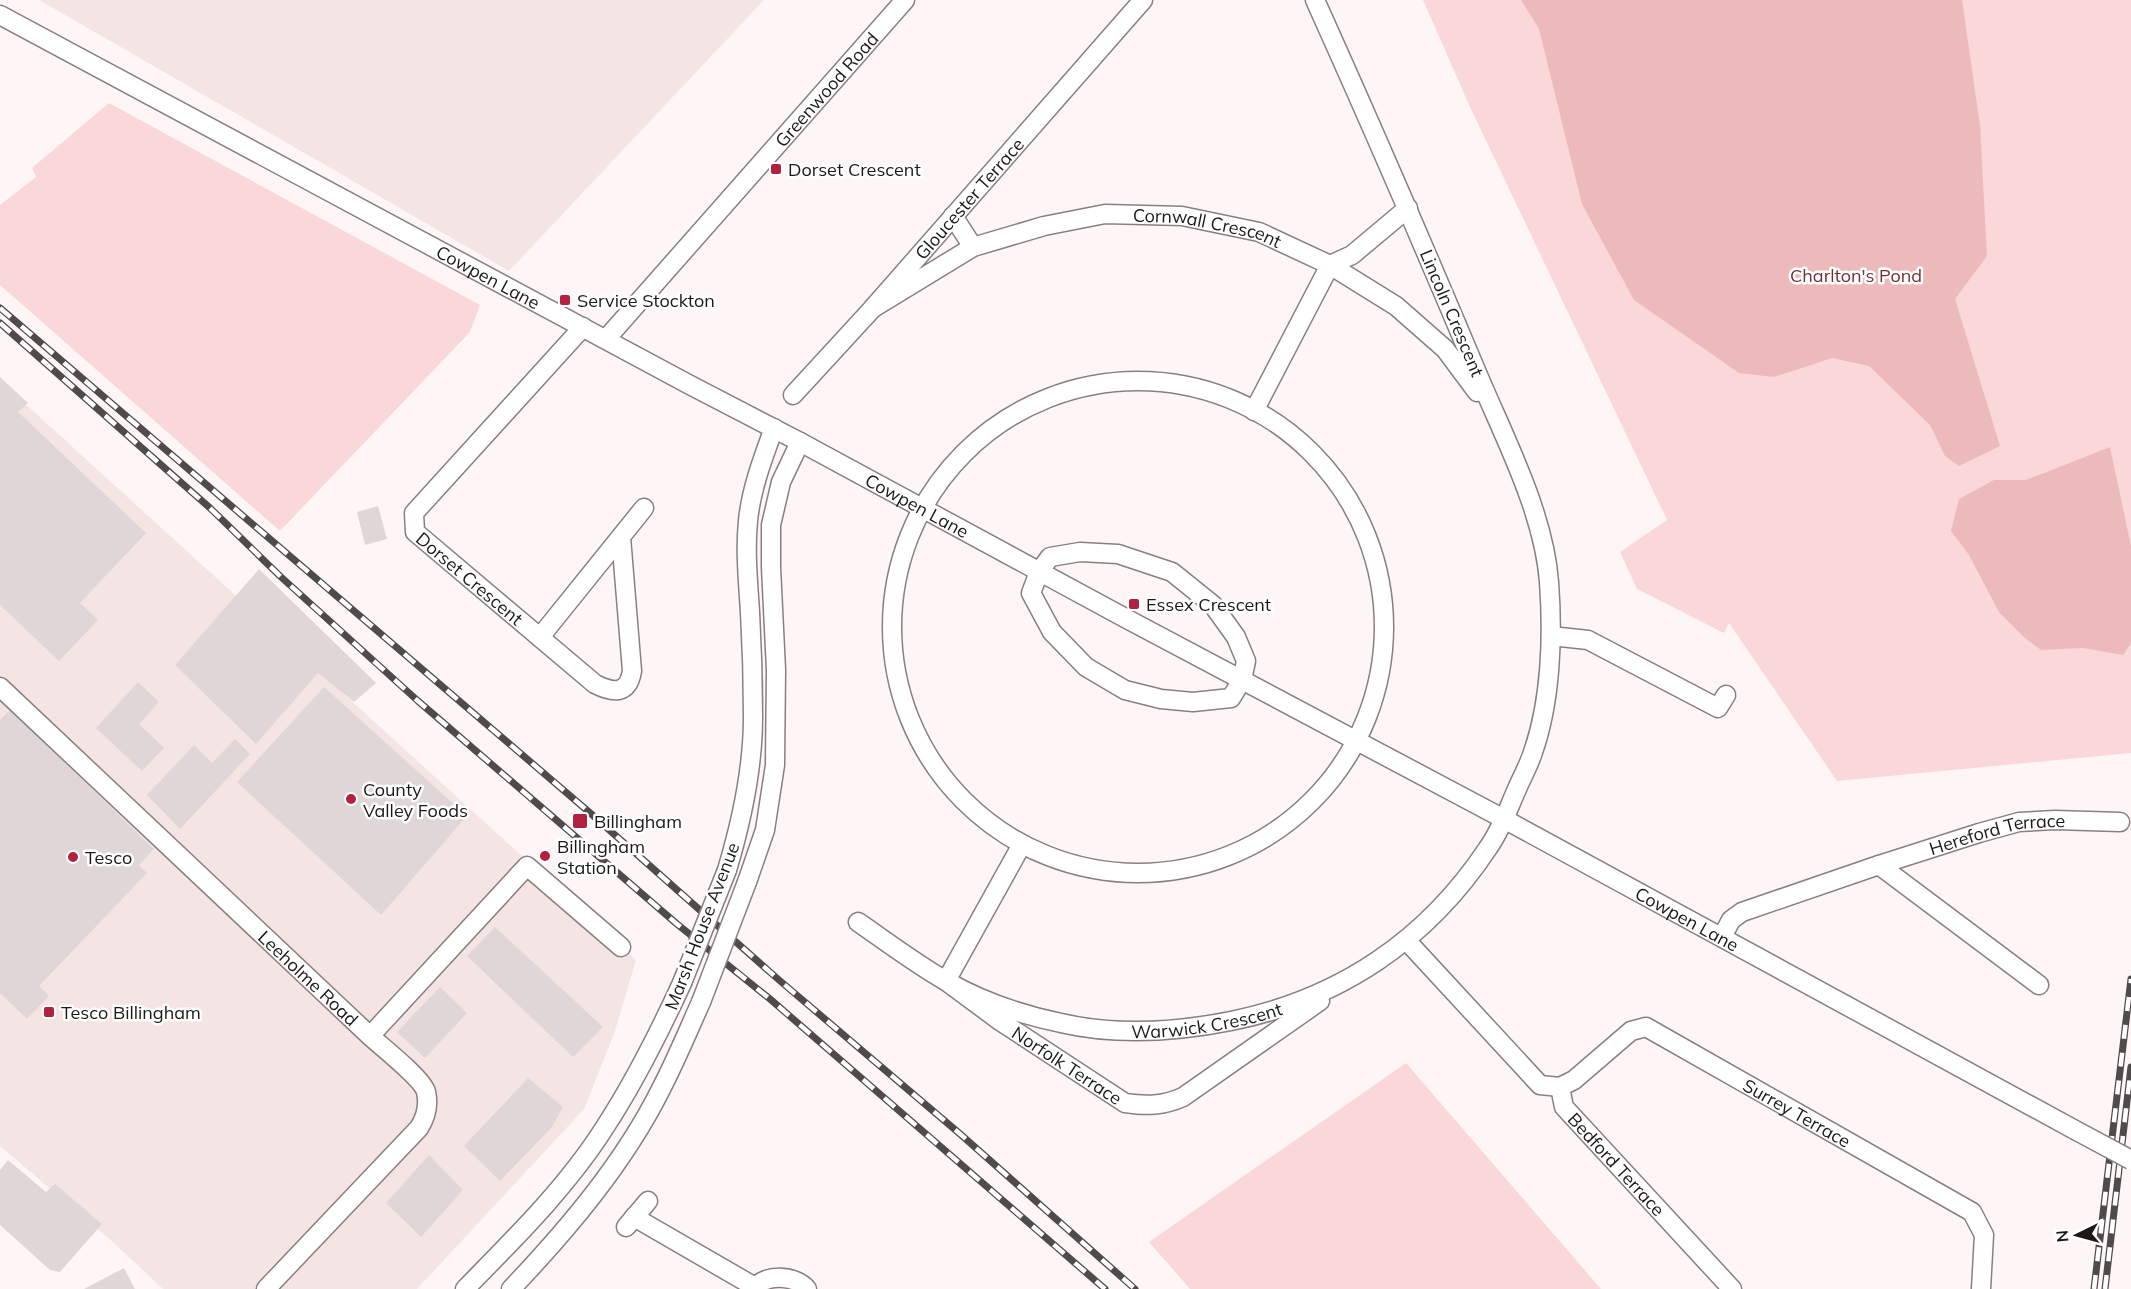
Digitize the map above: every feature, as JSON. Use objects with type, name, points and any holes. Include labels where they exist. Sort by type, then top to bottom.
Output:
[{"type":"street","name":"Greenwood Road","points":[[606,339],[905,0]]},
{"type":"street","name":"Gloucester Terrace","points":[[793,395],[873,308],[1143,0]]},
{"type":"street","name":"Lincoln Crescent","points":[[1315,0],[1408,208],[1534,507],[1549,578],[1551,636],[1546,696],[1534,750],[1504,819]]},
{"type":"street","name":"Cowpen Lane","points":[[0,15],[1504,819],[2131,1160]]},
{"type":"street","points":[[1254,411],[1330,265],[1352,255],[1408,208]]},
{"type":"street","name":"Cornwall Crescent","points":[[873,308],[974,247],[1044,226],[1105,214],[1182,216],[1259,232],[1330,265],[1396,306],[1445,349],[1495,415]]},
{"type":"street","points":[[952,216],[974,247]]},
{"type":"street","name":"Dorset Crescent","points":[[583,327],[414,513],[415,532],[595,684],[610,691],[623,689],[630,681],[632,671],[621,537]]},
{"type":"street","points":[[1112,381],[1175,383],[1221,395],[1254,411],[1292,433],[1329,468],[1359,514],[1378,561],[1386,611],[1383,654],[1368,714],[1355,740],[1337,773],[1311,805],[1256,843],[1219,859],[1184,869],[1148,873],[1107,871],[1076,865],[1021,846],[993,827],[965,803],[940,775],[921,747],[905,712],[895,675],[890,632],[891,595],[897,562],[908,531],[920,508],[966,450],[1009,418],[1063,392],[1112,381]]},
{"type":"street","name":"Marsh House Avenue","points":[[465,1289],[562,1185],[604,1129],[649,1054],[682,983],[727,870],[741,823],[751,761],[753,719],[746,550],[748,518],[757,474],[774,429]]},
{"type":"street","name":"Marsh House Avenue","points":[[511,1289],[552,1246],[628,1146],[661,1090],[701,1002],[765,830],[775,765],[777,670],[771,525],[780,482],[800,442]]},
{"type":"street","name":"Dorset Crescent","points":[[540,637],[644,508]]},
{"type":"street","points":[[1080,552],[1118,554],[1172,572],[1213,605],[1236,637],[1246,661],[1242,680],[1231,698],[1193,702],[1161,699],[1125,690],[1086,667],[1052,632],[1031,593],[1039,572],[1050,557],[1080,552]]},
{"type":"street","points":[[1551,636],[1588,640],[1718,708],[1726,695]]},
{"type":"street","name":"Leeholme Road","points":[[0,687],[418,1079],[426,1090],[426,1118],[419,1128],[266,1289]]},
{"type":"street","name":"Warwick Crescent","points":[[858,922],[946,981],[996,1004],[1064,1024],[1105,1029],[1154,1032],[1199,1027],[1257,1016],[1299,1002],[1354,977],[1406,940],[1451,898],[1490,846],[1504,819]]},
{"type":"street","name":"Hereford Terrace","points":[[1722,938],[1731,920],[1742,912],[1979,833],[2019,822],[2055,820],[2120,822]]},
{"type":"street","points":[[946,981],[1021,846]]},
{"type":"street","points":[[1879,865],[2039,984]]},
{"type":"street","points":[[370,1036],[527,866],[621,947]]},
{"type":"street","points":[[1406,940],[1540,1084],[1560,1087]]},
{"type":"street","name":"Norfolk Terrace","points":[[946,981],[1000,1021],[1125,1102],[1147,1106],[1167,1104],[1183,1097],[1354,977]]},
{"type":"street","name":"Surrey Terrace","points":[[1560,1087],[1574,1080],[1631,1031],[1646,1027],[1972,1212],[1984,1235],[1981,1289]]},
{"type":"street","name":"Bedford Terrace","points":[[1560,1087],[1564,1107],[1732,1289]]},
{"type":"street","points":[[648,1201],[630,1222],[755,1288],[762,1280],[771,1277],[801,1282],[807,1289]]},
{"type":"shaded area","points":[[39,0],[764,0],[509,271]]},
{"type":"shaded area","name":"Charlton's Pond","points":[[1521,0],[1962,0],[1980,126],[1987,256],[1955,299],[2000,446],[1959,466],[1945,456],[1930,425],[1869,366],[1832,358],[1774,377],[1739,373],[1634,300],[1582,204],[1539,29]]},
{"type":"shaded area","points":[[0,381],[636,960],[615,1031],[584,1109],[417,1289],[163,1289],[114,1243],[0,1146]]},
{"type":"shaded area","points":[[2110,447],[2131,546],[2131,643],[2123,655],[2083,648],[2041,650],[2025,638],[1999,612],[1969,555],[1951,531],[1959,499],[1994,480],[2026,480]]},
{"type":"green space","name":"Charlton's Pond","points":[[1423,0],[2131,0],[2131,753],[1837,781],[1729,623],[1724,633],[1637,589],[1620,552],[1667,520],[1470,107]]},
{"type":"green space","points":[[109,103],[480,305],[470,332],[280,531],[0,285],[0,205],[36,177],[32,168]]},
{"type":"green space","points":[[1406,1063],[1601,1289],[1190,1289],[1149,1242]]},
{"type":"building","points":[[0,377],[28,403],[18,412],[146,533],[80,603],[98,620],[59,661],[0,605]]},
{"type":"building","points":[[378,506],[387,539],[365,545],[357,512]]},
{"type":"building","points":[[259,569],[376,683],[354,702],[318,673],[256,744],[175,665]]},
{"type":"building","points":[[138,682],[159,702],[139,724],[164,748],[142,771],[96,728]]},
{"type":"building","name":"County Valley Foods","points":[[324,687],[467,816],[381,915],[237,782]]},
{"type":"building","name":"Tesco","points":[[10,710],[154,849],[139,865],[147,873],[39,986],[49,996],[27,1019],[0,993],[0,720]]},
{"type":"building","points":[[235,739],[250,754],[180,829],[147,795],[194,745],[212,763]]},
{"type":"building","points":[[495,927],[603,1027],[573,1057],[467,956]]},
{"type":"building","points":[[440,987],[467,1013],[425,1058],[397,1032]]},
{"type":"building","points":[[528,1078],[563,1107],[552,1127],[500,1181],[464,1146]]},
{"type":"building","points":[[429,1155],[463,1190],[421,1237],[386,1203]]},
{"type":"building","points":[[8,1160],[46,1192],[55,1184],[102,1224],[60,1272],[50,1270],[0,1225],[0,1170]]},
{"type":"building","points":[[124,1268],[135,1289],[84,1289]]},
{"type":"railway","points":[[0,308],[589,812],[1135,1289]]},
{"type":"railway","points":[[0,323],[210,508],[281,577],[418,701],[677,924],[770,999],[1105,1289]]},
{"type":"railway","points":[[2094,1289],[2131,979]]},
{"type":"railway","points":[[2105,1289],[2131,1067]]},
{"type":"place","name":"Dorset Crescent","points":[[776,169]]},
{"type":"place","name":"Service Stockton","points":[[565,300]]},
{"type":"place","name":"Essex Crescent","points":[[1134,604]]},
{"type":"place","name":"County Valley Foods","points":[[351,799]]},
{"type":"place","name":"Billingham","points":[[580,821]]},
{"type":"place","name":"Billingham Station","points":[[545,856]]},
{"type":"place","name":"Tesco","points":[[73,857]]},
{"type":"place","name":"Tesco Billingham","points":[[49,1012]]}]
